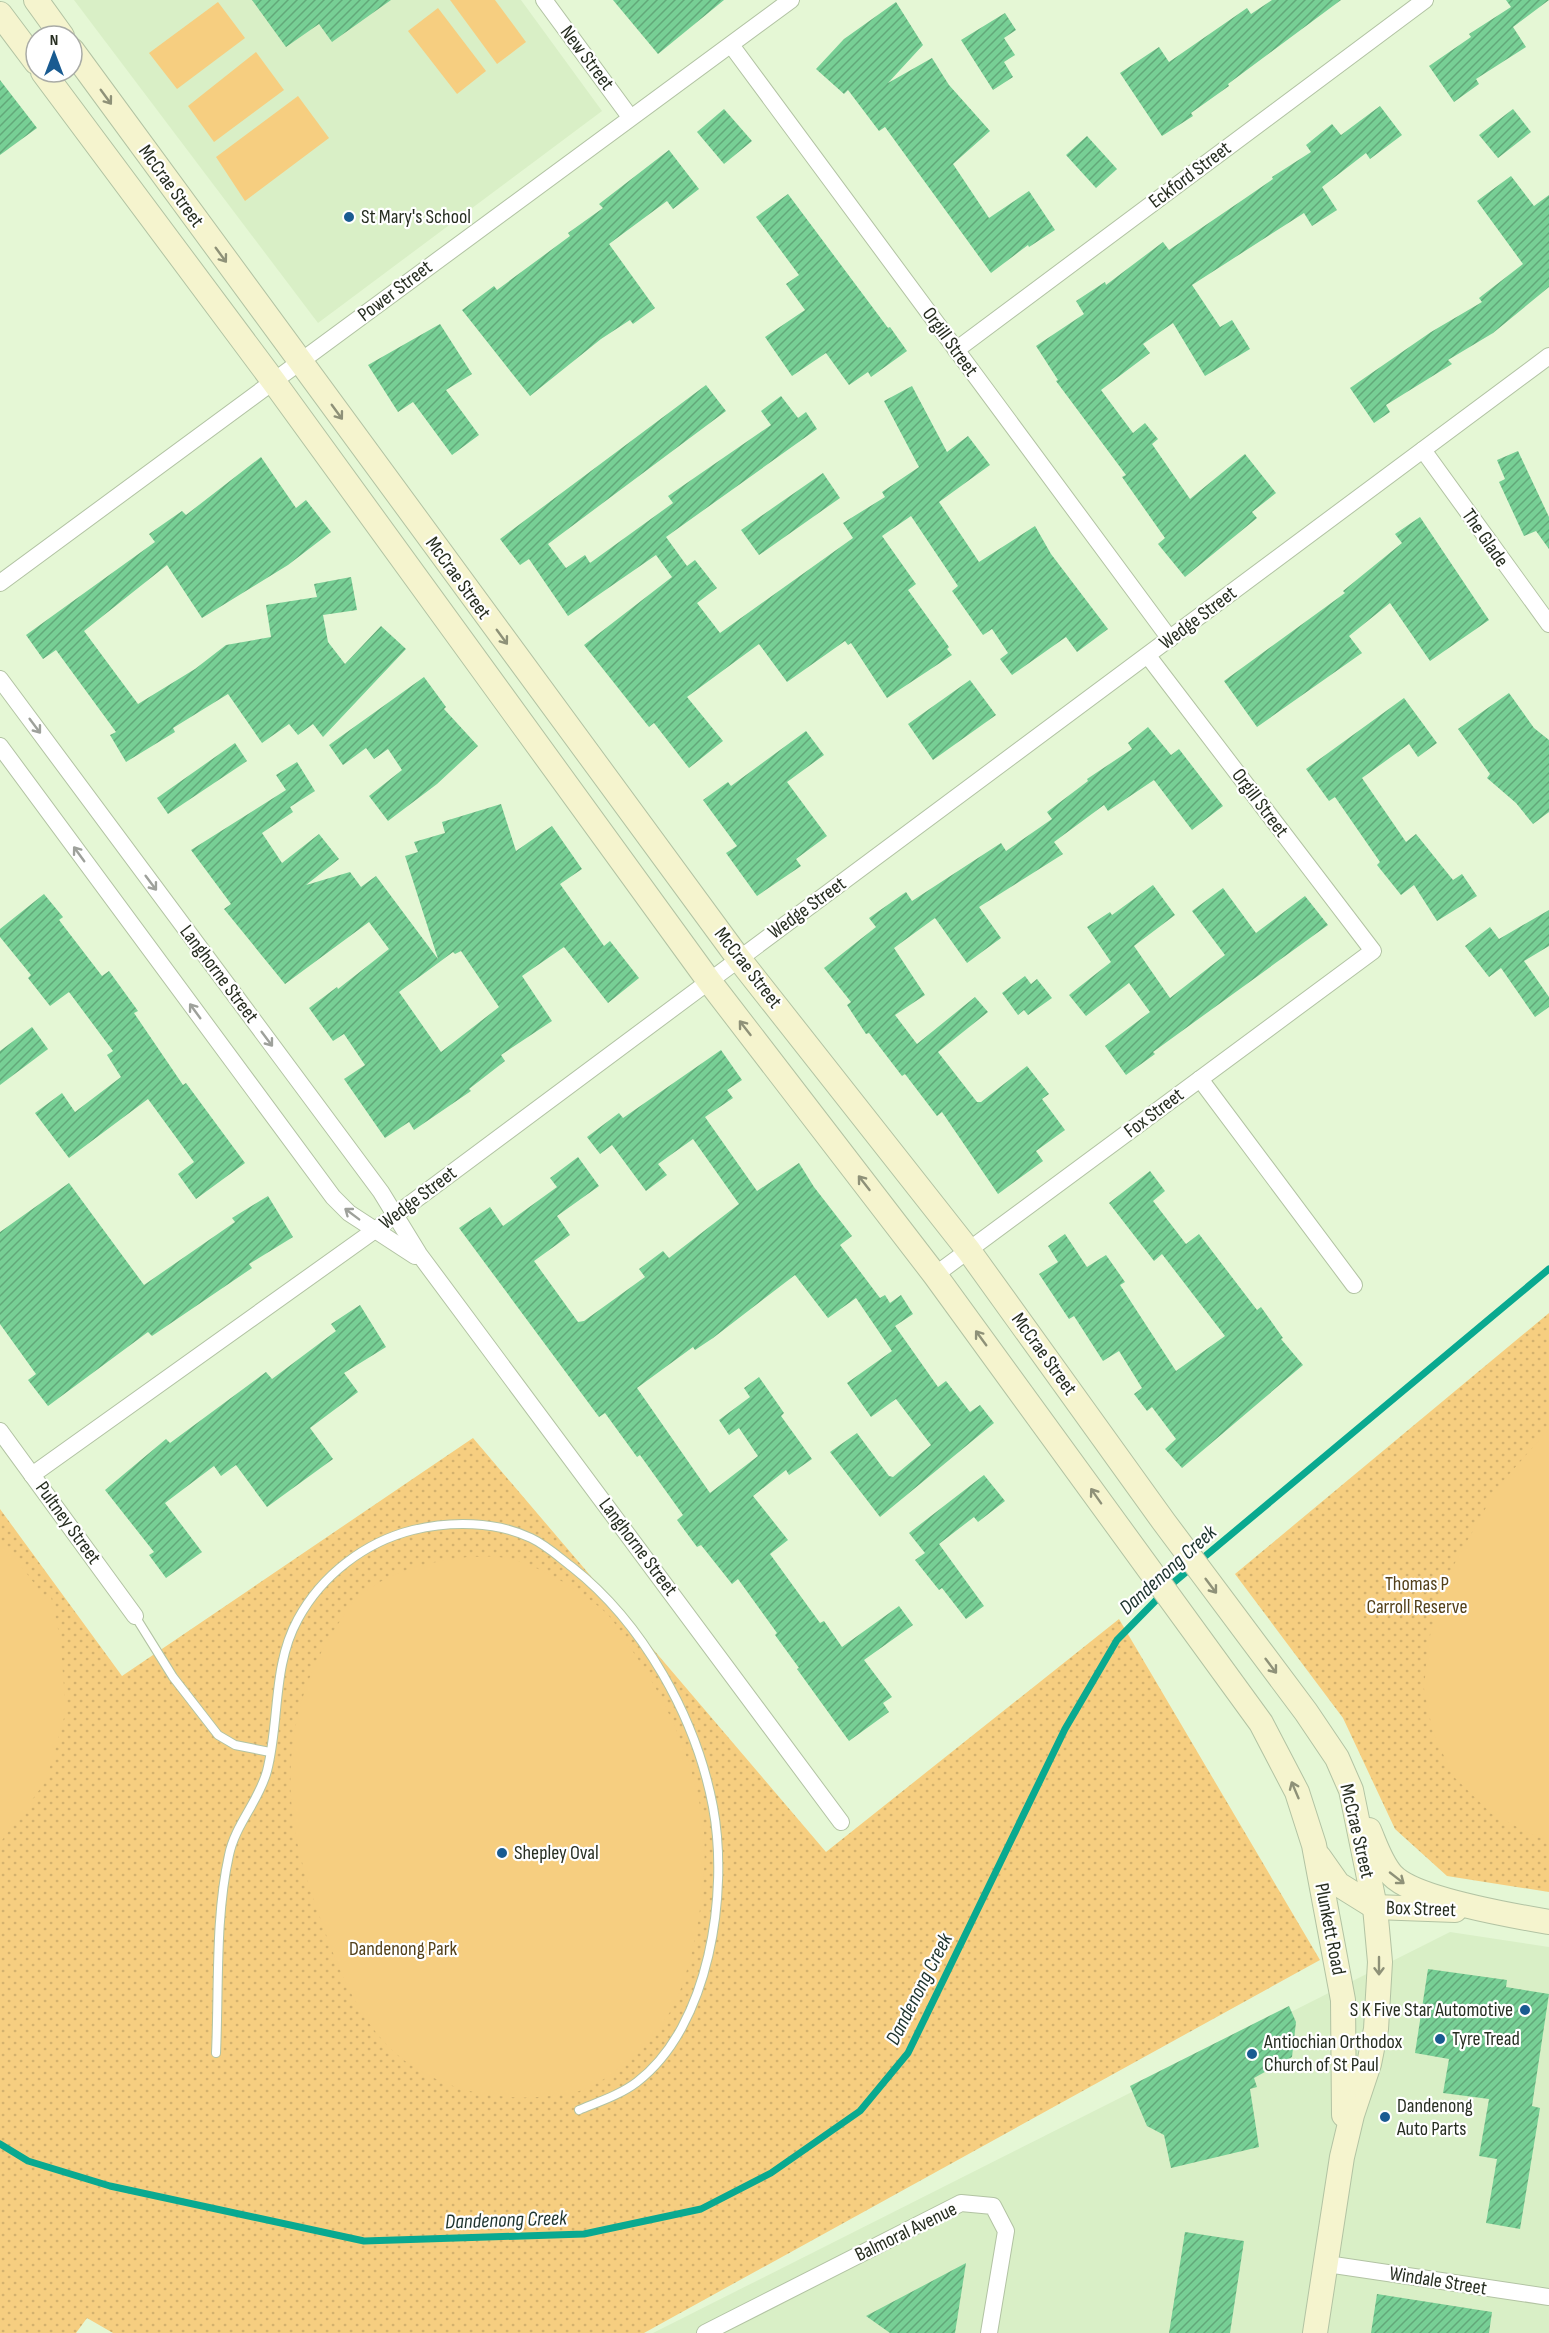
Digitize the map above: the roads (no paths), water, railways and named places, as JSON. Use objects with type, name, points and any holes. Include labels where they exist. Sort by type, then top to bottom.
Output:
[{"type":"main road","points":[[36,0],[53,24]]},
{"type":"main road","points":[[0,14],[24,46]]},
{"type":"main road","name":"McCrae Street","points":[[84,66],[739,958],[969,1251],[1164,1522],[1327,1741],[1351,1790],[1375,1907]]},
{"type":"main road","name":"McCrae Street","points":[[52,84],[274,382],[709,981],[935,1275],[1203,1642],[1261,1723],[1274,1746],[1297,1792],[1314,1845]]},
{"type":"main road","name":"Box Street","points":[[1351,1790],[1386,1867],[1398,1880],[1485,1911]]},
{"type":"main road","name":"Box Street","points":[[1314,1845],[1320,1860],[1338,1884],[1375,1907],[1485,1911],[1549,1922]]},
{"type":"main road","name":"Plunkett Road","points":[[1314,1845],[1343,2000],[1345,2077],[1342,2157],[1315,2333]]},
{"type":"main road","name":"Plunkett Road","points":[[1342,2157],[1376,2029],[1380,1962],[1375,1907]]},
{"type":"street","name":"New Street","points":[[544,0],[630,117]]},
{"type":"street","name":"Power Street","points":[[0,583],[791,0]]},
{"type":"street","name":"Eckford Street","points":[[956,350],[1425,0]]},
{"type":"street","name":"Orgill Street","points":[[731,45],[1170,639]]},
{"type":"street","name":"Wedge Street","points":[[32,1474],[375,1230],[1549,356]]},
{"type":"street","name":"The Glade","points":[[1423,450],[1549,624]]},
{"type":"street","name":"Orgill Street","points":[[1148,656],[1373,951]]},
{"type":"street","name":"Langhorne Street","points":[[0,679],[381,1192],[434,1273],[842,1822]]},
{"type":"street","name":"Langhorne Street","points":[[0,746],[333,1197],[349,1213],[407,1249],[434,1273]]},
{"type":"street","name":"Fox Street","points":[[935,1275],[1373,951]]},
{"type":"street","points":[[1200,1079],[1354,1285]]},
{"type":"street","name":"Pultney Street","points":[[0,1431],[135,1616]]},
{"type":"street","name":"Balmoral Avenue","points":[[705,2333],[961,2203],[993,2206],[1006,2230],[989,2333]]},
{"type":"street","name":"Windale Street","points":[[1327,2264],[1549,2297]]},
{"type":"lane","points":[[216,2053],[222,1912],[229,1851],[259,1793],[270,1752],[280,1673],[298,1619],[333,1574],[353,1557],[377,1542],[429,1526],[477,1525],[507,1529],[532,1538],[559,1557],[620,1611],[641,1637],[696,1746],[713,1805],[718,1843],[711,1946],[698,1996],[679,2032],[638,2082],[579,2110]]},
{"type":"lane","points":[[135,1616],[173,1677],[218,1735],[235,1745],[270,1752]]},
{"type":"waterway","name":"Dandenong Creek","points":[[0,2144],[28,2161],[110,2186],[364,2241],[584,2234],[701,2209],[771,2173],[860,2111],[908,2053],[1065,1729],[1117,1640],[1173,1583],[1549,1269]]},
{"type":"place","name":"St Mary's School","points":[[349,217]]},
{"type":"place","name":"Shepley Oval","points":[[502,1853]]},
{"type":"place","name":"S K Five Star Automotive","points":[[1525,2010]]},
{"type":"place","name":"Tyre Tread","points":[[1440,2039]]},
{"type":"place","name":"Antiochian Orthodox Church of St Paul","points":[[1252,2054]]},
{"type":"place","name":"Dandenong Auto Parts","points":[[1385,2117]]},
{"type":"park label","name":"Thomas P Carroll Reserve","points":[[1417,1596]]},
{"type":"park label","name":"Dandenong Park","points":[[403,1949]]}]
